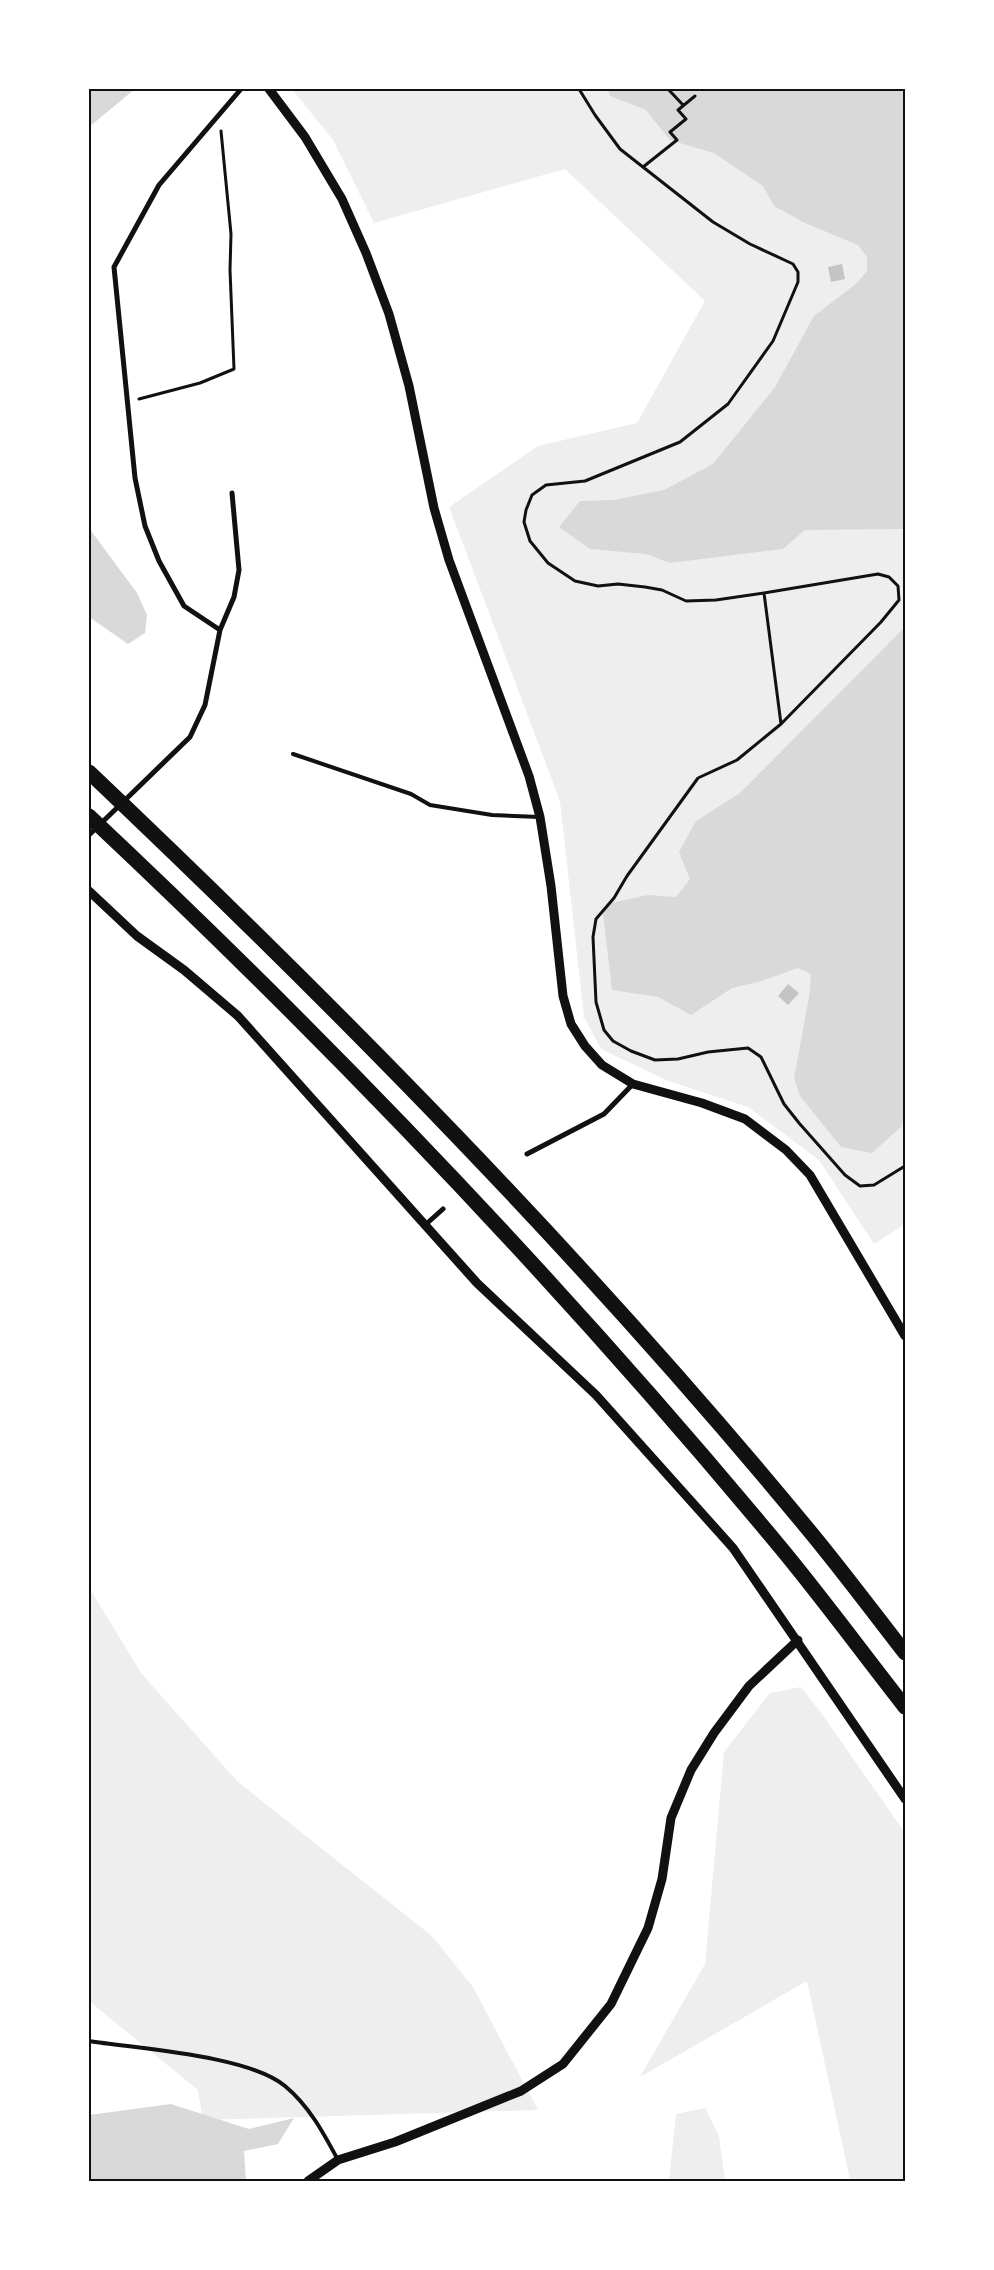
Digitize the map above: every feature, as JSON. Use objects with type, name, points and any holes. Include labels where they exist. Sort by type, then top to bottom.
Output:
[{"type":"highway","points":[[89,772],[295,971],[482,1160],[661,1357],[813,1535],[905,1653]]},
{"type":"highway","points":[[89,816],[271,993],[414,1139],[609,1348],[786,1555],[905,1706]]},
{"type":"street","points":[[220,630],[184,606],[159,561],[145,526],[135,478],[114,267],[129,236],[160,185],[241,89]]},
{"type":"street","points":[[269,89],[306,137],[342,198],[366,253],[389,314],[409,386],[434,508],[450,560],[529,776],[540,817],[552,886],[563,996],[571,1024],[585,1046],[602,1065],[633,1084],[702,1103],[745,1119],[786,1150],[810,1175],[905,1336]]},
{"type":"street","points":[[89,835],[190,737],[205,705],[220,630],[234,597],[239,570],[232,494]]},
{"type":"street","points":[[89,891],[137,936],[184,970],[238,1016],[477,1283],[596,1395],[733,1548],[905,1798]]},
{"type":"street","points":[[527,1154],[604,1114],[633,1084]]},
{"type":"street","points":[[424,1226],[444,1209]]},
{"type":"street","points":[[308,2181],[338,2160],[395,2142],[521,2091],[563,2064],[611,2004],[648,1928],[662,1879],[671,1818],[691,1770],[714,1733],[749,1686],[798,1640]]},
{"type":"lane","points":[[293,754],[411,794],[430,805],[492,815],[540,817]]},
{"type":"lane","points":[[89,2041],[230,2062],[262,2073],[283,2085],[300,2100],[318,2123],[338,2160]]},
{"type":"path","points":[[579,89],[620,149],[713,222],[750,244],[792,264],[798,272],[798,282],[773,340],[728,404],[680,442],[585,481],[546,485],[532,495],[526,510],[524,522],[530,541],[559,571],[576,581],[598,586],[618,584],[662,590],[686,601],[716,600],[878,574],[889,576],[898,586],[899,600],[881,622],[781,724],[736,760],[698,778],[627,876],[614,898],[596,919],[593,937],[596,1002],[604,1030],[613,1041],[631,1051],[655,1060],[678,1059],[708,1052],[748,1048],[761,1057],[784,1104],[799,1123],[845,1174],[860,1186],[874,1185],[905,1166]]},
{"type":"path","points":[[668,89],[683,105]]},
{"type":"path","points":[[644,167],[676,140],[670,132],[686,120],[678,110],[695,96]]},
{"type":"path","points":[[128,402],[200,383],[234,369],[230,270],[231,234],[221,131],[217,117]]},
{"type":"path","points":[[764,593],[781,724]]},
{"type":"shaded area","points":[[89,89],[135,89],[89,127]]},
{"type":"shaded area","points":[[292,89],[905,89],[905,1224],[874,1244],[819,1160],[748,1107],[666,1080],[601,1049],[584,1017],[560,801],[449,507],[538,446],[637,423],[705,301],[565,169],[374,223],[333,140]]},
{"type":"shaded area","points":[[608,89],[905,89],[905,529],[805,530],[783,549],[670,563],[646,554],[590,549],[559,527],[580,501],[613,500],[664,490],[713,464],[775,387],[814,316],[857,283],[867,271],[867,257],[858,245],[805,223],[774,206],[763,186],[714,153],[670,140],[646,110],[610,96]]},
{"type":"shaded area","points":[[89,528],[137,593],[147,615],[145,633],[128,644],[89,617]]},
{"type":"shaded area","points":[[905,627],[905,1106],[902,1126],[872,1153],[841,1147],[800,1096],[794,1078],[809,997],[811,974],[798,968],[762,981],[732,988],[691,1015],[658,997],[612,990],[603,913],[611,903],[648,895],[676,897],[690,879],[679,852],[696,821],[740,793]]},
{"type":"shaded area","points":[[89,1587],[141,1673],[238,1782],[432,1936],[473,1987],[538,2110],[203,2120],[198,2090],[89,2001]]},
{"type":"shaded area","points":[[801,1687],[905,1833],[905,2181],[848,2181],[850,2180],[807,1981],[640,2077],[705,1964],[724,1752],[770,1693]]},
{"type":"shaded area","points":[[171,2104],[249,2129],[294,2118],[278,2144],[244,2151],[246,2181],[89,2181],[89,2115]]},
{"type":"shaded area","points":[[705,2108],[719,2136],[725,2181],[669,2181],[676,2114]]},
{"type":"building","points":[[842,264],[845,279],[831,282],[828,267]]},
{"type":"building","points":[[788,984],[799,993],[788,1005],[778,996]]}]
